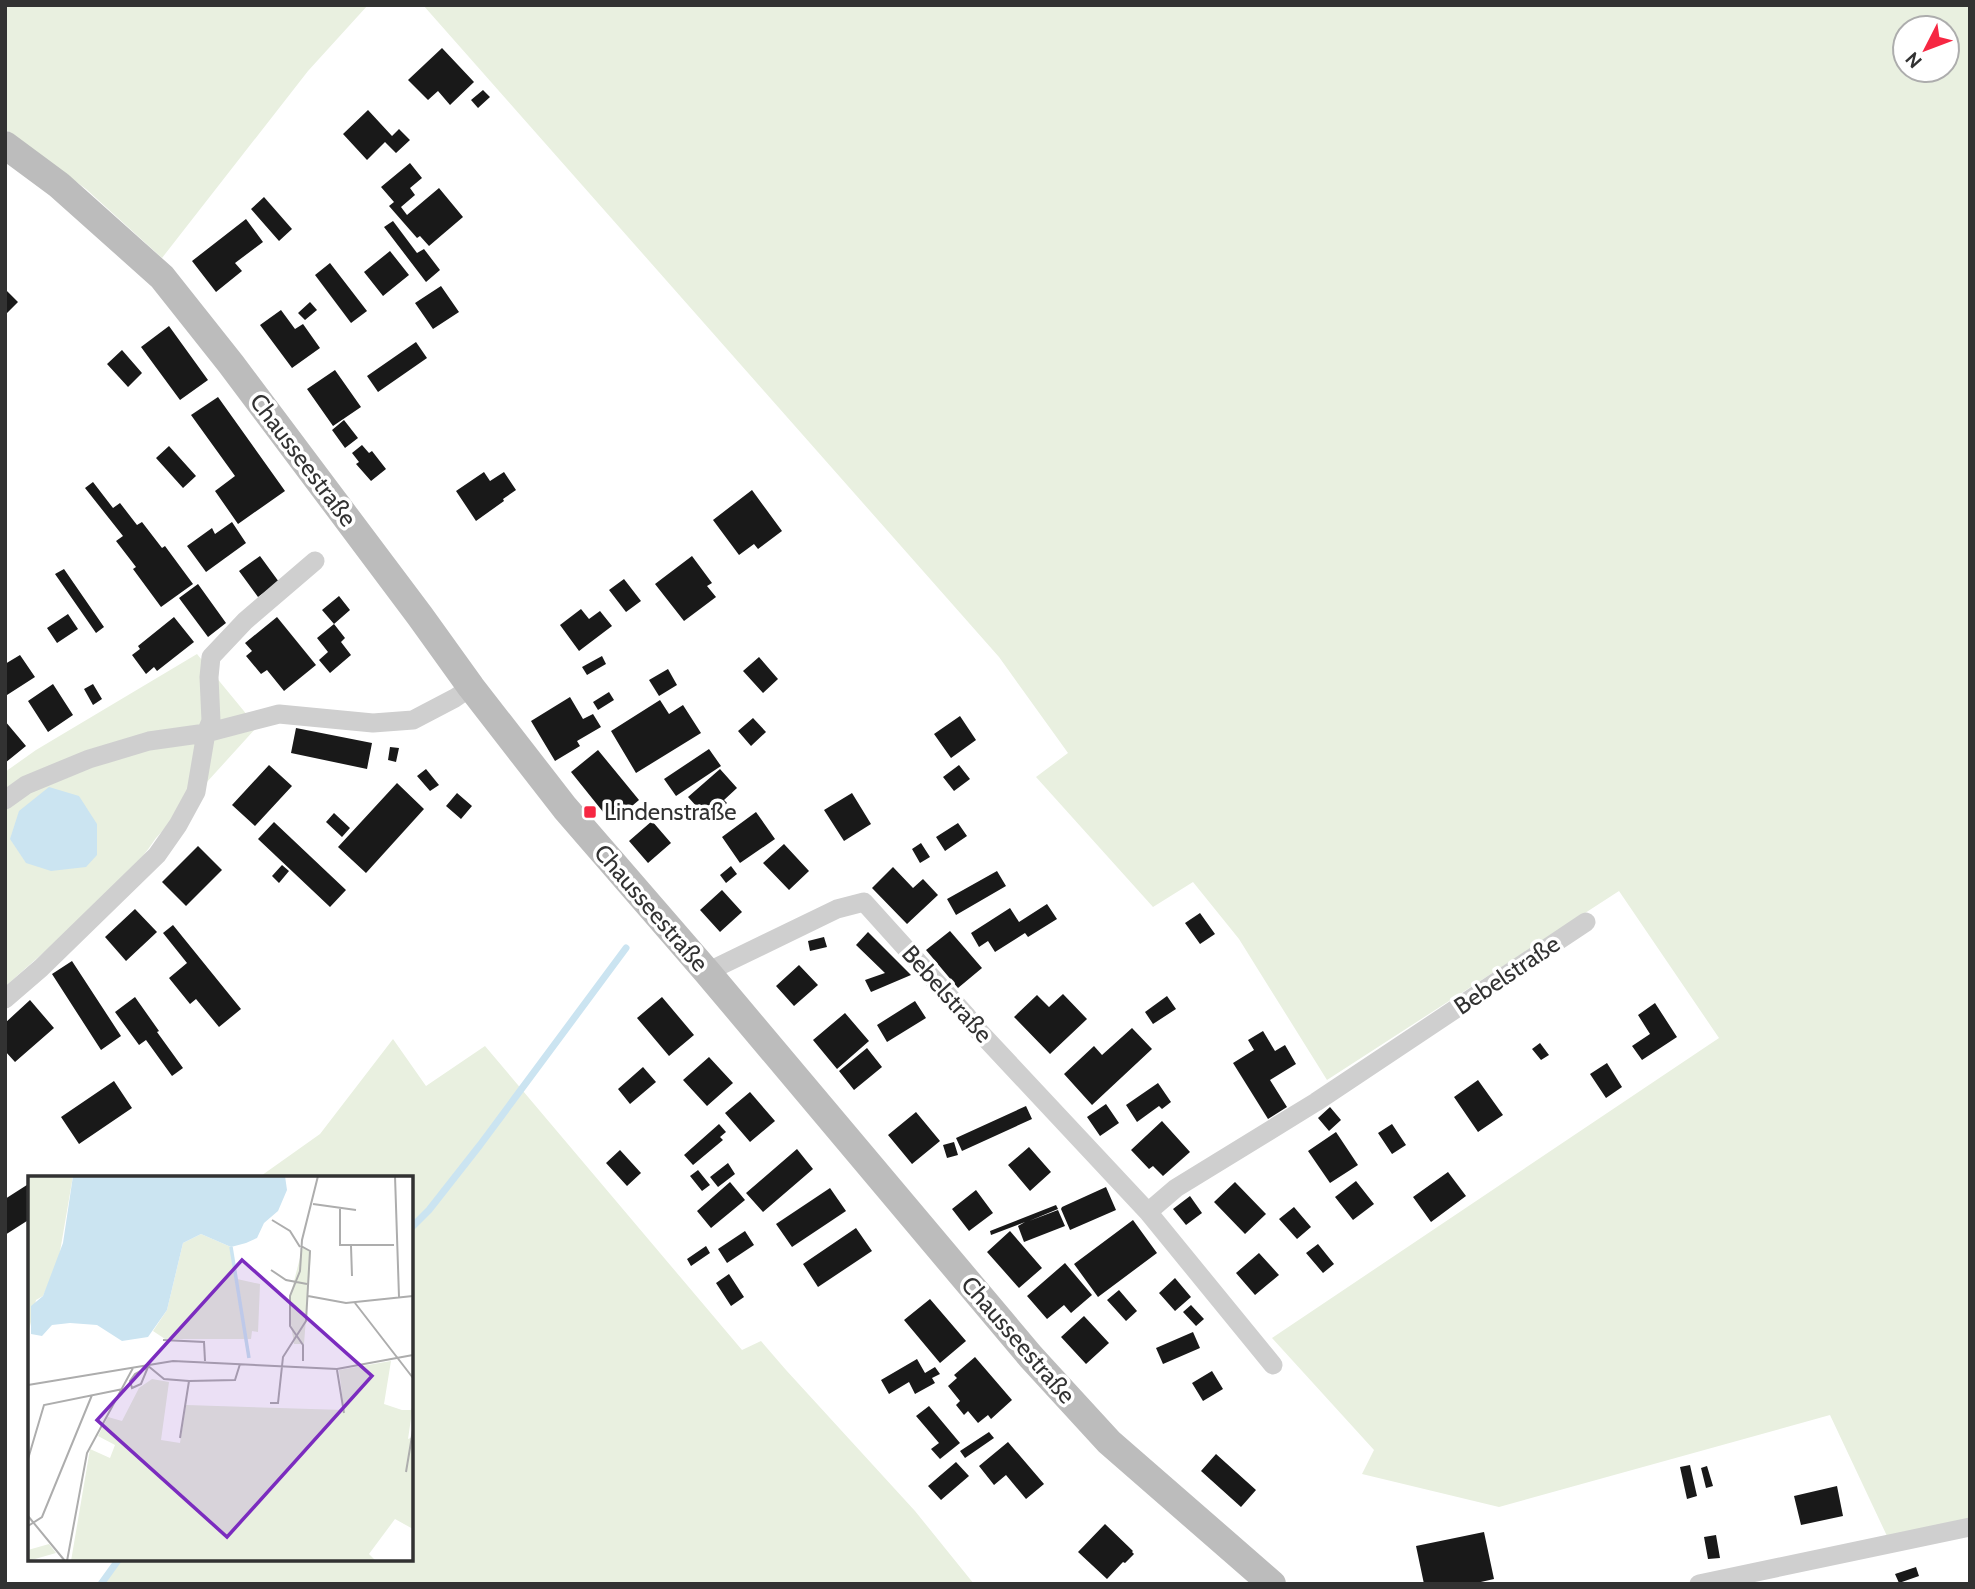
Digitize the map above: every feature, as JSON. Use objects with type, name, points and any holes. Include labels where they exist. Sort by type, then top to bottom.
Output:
[{"type":"main road","name":"Chausseestraße","points":[[5,145],[59,186],[162,277],[239,374],[471,687],[565,808],[707,972],[1031,1357],[1100,1432],[1272,1584]]},
{"type":"street","points":[[5,999],[41,968],[157,855],[196,792],[206,733],[211,721],[211,657],[245,621],[315,561]]},
{"type":"street","points":[[5,800],[26,785],[89,759],[149,741],[206,733],[279,714],[373,723],[413,720],[471,687]]},
{"type":"street","name":"Bebelstraße","points":[[707,972],[836,909],[864,902],[975,1027],[1148,1212],[1273,1365]]},
{"type":"street","name":"Bebelstraße","points":[[1148,1212],[1176,1188],[1316,1102],[1586,922]]},
{"type":"street","points":[[1699,1584],[1970,1527]]},
{"type":"green space","points":[[5,5],[368,5],[308,71],[162,258],[86,189],[5,129]]},
{"type":"green space","points":[[423,5],[1970,5],[1970,1518],[1887,1536],[1830,1415],[1499,1507],[1362,1474],[1374,1450],[1272,1338],[1719,1038],[1619,891],[1327,1080],[1239,939],[1193,882],[1153,907],[1036,777],[1068,753],[999,657]]},
{"type":"green space","points":[[197,654],[257,727],[105,898],[5,987],[5,772],[36,750]]},
{"type":"green space","points":[[393,1039],[426,1086],[485,1046],[742,1350],[761,1341],[915,1511],[974,1584],[99,1584],[116,1561],[413,1561],[413,1176],[261,1176],[320,1134]]},
{"type":"water","points":[[49,787],[79,796],[97,824],[97,855],[86,867],[51,871],[26,863],[10,839],[19,811]]},
{"type":"building","points":[[442,48],[474,82],[450,105],[438,91],[428,100],[408,80]]},
{"type":"building","points":[[483,90],[490,97],[478,108],[471,100]]},
{"type":"building","points":[[368,110],[392,136],[399,129],[410,140],[396,153],[385,142],[367,160],[343,134]]},
{"type":"building","points":[[410,163],[422,178],[410,188],[415,195],[401,207],[407,215],[439,188],[463,217],[429,246],[420,236],[417,238],[389,206],[394,202],[381,187]]},
{"type":"building","points":[[264,197],[292,229],[279,241],[251,209]]},
{"type":"building","points":[[246,219],[263,242],[235,263],[242,271],[216,292],[192,261]]},
{"type":"building","points":[[393,221],[417,253],[424,249],[440,270],[426,282],[384,227]]},
{"type":"building","points":[[390,251],[409,275],[383,296],[364,272]]},
{"type":"building","points":[[330,263],[367,311],[351,323],[315,275]]},
{"type":"building","points":[[441,286],[459,312],[433,329],[415,303]]},
{"type":"building","points":[[5,289],[18,302],[5,315]]},
{"type":"building","points":[[310,302],[317,310],[305,320],[298,313]]},
{"type":"building","points":[[281,310],[295,329],[303,324],[320,348],[292,368],[260,325]]},
{"type":"building","points":[[169,326],[208,380],[180,400],[141,347]]},
{"type":"building","points":[[416,342],[427,358],[378,392],[367,376]]},
{"type":"building","points":[[122,350],[142,373],[128,387],[107,364]]},
{"type":"building","points":[[335,370],[361,407],[333,426],[307,389]]},
{"type":"building","points":[[218,397],[285,491],[238,524],[215,491],[235,476],[191,415]]},
{"type":"building","points":[[344,420],[358,438],[345,448],[332,430]]},
{"type":"building","points":[[362,445],[369,453],[372,451],[386,469],[371,481],[356,464],[359,462],[352,453]]},
{"type":"building","points":[[169,446],[196,476],[183,488],[156,458]]},
{"type":"building","points":[[484,472],[490,481],[504,472],[516,490],[476,521],[456,491]]},
{"type":"building","points":[[93,482],[113,508],[120,503],[137,525],[142,522],[162,548],[165,546],[193,584],[161,607],[116,541],[123,536],[85,488]]},
{"type":"building","points":[[752,490],[782,531],[758,549],[754,544],[739,555],[713,520]]},
{"type":"building","points":[[232,522],[246,543],[206,572],[187,546],[212,528],[215,534]]},
{"type":"building","points":[[260,556],[279,582],[258,597],[239,571]]},
{"type":"building","points":[[692,556],[712,583],[707,586],[716,597],[684,621],[655,584]]},
{"type":"building","points":[[64,569],[104,627],[96,633],[55,574]]},
{"type":"building","points":[[624,579],[641,601],[626,612],[609,590]]},
{"type":"building","points":[[198,584],[226,623],[208,637],[179,598]]},
{"type":"building","points":[[339,596],[350,610],[334,624],[322,610]]},
{"type":"building","points":[[581,609],[589,619],[600,611],[612,626],[579,651],[560,625]]},
{"type":"building","points":[[68,614],[78,629],[57,643],[47,628]]},
{"type":"building","points":[[174,617],[194,642],[157,671],[154,667],[146,674],[132,655],[140,649],[138,646]]},
{"type":"building","points":[[277,617],[316,665],[284,691],[267,670],[261,674],[246,656],[252,651],[245,643]]},
{"type":"building","points":[[334,624],[345,638],[341,642],[351,655],[330,673],[319,660],[328,652],[317,638]]},
{"type":"building","points":[[20,655],[35,677],[7,695],[5,664]]},
{"type":"building","points":[[602,656],[606,664],[587,675],[582,667]]},
{"type":"building","points":[[759,657],[778,679],[763,693],[743,671]]},
{"type":"building","points":[[668,669],[677,685],[659,696],[649,680]]},
{"type":"building","points":[[53,684],[73,715],[48,732],[28,701]]},
{"type":"building","points":[[93,684],[102,699],[93,705],[84,689]]},
{"type":"building","points":[[609,692],[614,700],[598,710],[593,702]]},
{"type":"building","points":[[570,697],[583,719],[593,714],[601,727],[577,741],[580,746],[555,761],[531,721]]},
{"type":"building","points":[[660,700],[669,714],[683,705],[701,733],[636,773],[611,731]]},
{"type":"building","points":[[960,716],[976,740],[951,758],[934,734]]},
{"type":"building","points":[[753,718],[766,732],[751,746],[738,731]]},
{"type":"building","points":[[5,721],[26,746],[5,763]]},
{"type":"building","points":[[296,728],[372,743],[367,769],[291,753]]},
{"type":"building","points":[[390,747],[399,748],[396,762],[388,760]]},
{"type":"building","points":[[709,749],[721,766],[676,796],[664,779]]},
{"type":"building","points":[[598,750],[639,800],[612,823],[571,772]]},
{"type":"building","points":[[269,765],[292,786],[255,826],[232,805]]},
{"type":"building","points":[[959,765],[970,779],[954,791],[943,777]]},
{"type":"building","points":[[426,769],[439,785],[430,791],[417,776]]},
{"type":"building","points":[[720,769],[737,788],[724,800],[727,803],[708,819],[688,797]]},
{"type":"building","points":[[397,783],[424,809],[366,873],[338,847]]},
{"type":"building","points":[[457,793],[472,806],[461,819],[446,806]]},
{"type":"building","points":[[852,793],[871,824],[844,841],[824,810]]},
{"type":"building","points":[[756,812],[775,839],[740,863],[722,837]]},
{"type":"building","points":[[334,813],[350,828],[342,837],[326,822]]},
{"type":"building","points":[[652,821],[671,843],[648,863],[629,841]]},
{"type":"building","points":[[274,822],[346,890],[330,907],[258,839]]},
{"type":"building","points":[[958,823],[967,836],[945,851],[936,837]]},
{"type":"building","points":[[921,843],[930,857],[920,863],[912,849]]},
{"type":"building","points":[[784,844],[809,871],[789,890],[763,863]]},
{"type":"building","points":[[198,846],[222,870],[186,906],[162,882]]},
{"type":"building","points":[[282,865],[289,871],[279,883],[272,876]]},
{"type":"building","points":[[731,866],[737,874],[726,883],[720,875]]},
{"type":"building","points":[[893,867],[913,888],[923,879],[938,895],[907,924],[872,888]]},
{"type":"building","points":[[997,871],[1006,886],[956,915],[947,899]]},
{"type":"building","points":[[722,890],[742,912],[720,932],[700,910]]},
{"type":"building","points":[[1047,904],[1057,919],[1028,937],[1025,933],[995,952],[988,941],[979,947],[971,933],[1010,908],[1019,922]]},
{"type":"building","points":[[135,909],[157,932],[126,961],[105,937]]},
{"type":"building","points":[[1200,913],[1215,934],[1200,944],[1185,923]]},
{"type":"building","points":[[173,925],[241,1009],[219,1027],[196,999],[190,1004],[169,978],[187,963],[163,933]]},
{"type":"building","points":[[950,931],[982,968],[958,988],[926,950]]},
{"type":"building","points":[[868,932],[911,975],[871,992],[865,980],[885,973],[856,945]]},
{"type":"building","points":[[824,937],[827,947],[810,951],[808,941]]},
{"type":"building","points":[[72,961],[121,1036],[101,1050],[52,974]]},
{"type":"building","points":[[799,965],[818,985],[794,1006],[776,986]]},
{"type":"building","points":[[1063,994],[1087,1019],[1050,1054],[1014,1017],[1037,995],[1049,1007]]},
{"type":"building","points":[[1167,996],[1176,1009],[1153,1024],[1145,1012]]},
{"type":"building","points":[[135,997],[183,1068],[172,1076],[146,1040],[139,1045],[115,1012]]},
{"type":"building","points":[[662,997],[694,1035],[669,1056],[637,1018]]},
{"type":"building","points":[[30,1000],[54,1028],[15,1062],[5,1051],[5,1023]]},
{"type":"building","points":[[915,1001],[926,1018],[887,1042],[877,1025]]},
{"type":"building","points":[[1655,1003],[1677,1037],[1642,1060],[1632,1046],[1650,1034],[1638,1015]]},
{"type":"building","points":[[845,1013],[869,1041],[837,1069],[813,1040]]},
{"type":"building","points":[[1132,1028],[1152,1049],[1092,1105],[1064,1074],[1094,1046],[1102,1055]]},
{"type":"building","points":[[1263,1031],[1275,1051],[1285,1045],[1296,1064],[1270,1080],[1287,1107],[1268,1119],[1233,1063],[1254,1050],[1248,1040]]},
{"type":"building","points":[[1540,1043],[1549,1055],[1541,1060],[1532,1049]]},
{"type":"building","points":[[867,1048],[882,1067],[854,1090],[839,1071]]},
{"type":"building","points":[[709,1057],[733,1083],[707,1106],[683,1080]]},
{"type":"building","points":[[1607,1063],[1622,1087],[1606,1098],[1590,1074]]},
{"type":"building","points":[[643,1067],[656,1082],[630,1104],[618,1089]]},
{"type":"building","points":[[1478,1080],[1503,1115],[1478,1132],[1454,1097]]},
{"type":"building","points":[[114,1081],[132,1108],[79,1144],[61,1117]]},
{"type":"building","points":[[1158,1083],[1171,1102],[1162,1109],[1159,1106],[1137,1122],[1126,1105]]},
{"type":"building","points":[[750,1092],[775,1121],[750,1142],[725,1113]]},
{"type":"building","points":[[1106,1104],[1119,1123],[1100,1136],[1087,1117]]},
{"type":"building","points":[[1026,1106],[1032,1119],[962,1151],[956,1138]]},
{"type":"building","points":[[1330,1107],[1341,1120],[1329,1131],[1318,1118]]},
{"type":"building","points":[[916,1112],[940,1141],[912,1164],[888,1135]]},
{"type":"building","points":[[1162,1121],[1190,1152],[1163,1176],[1153,1166],[1149,1169],[1131,1150]]},
{"type":"building","points":[[719,1124],[726,1132],[720,1137],[723,1140],[693,1165],[684,1155]]},
{"type":"building","points":[[1392,1124],[1406,1145],[1392,1154],[1378,1133]]},
{"type":"building","points":[[1336,1132],[1358,1165],[1330,1183],[1308,1151]]},
{"type":"building","points":[[954,1142],[958,1155],[947,1158],[943,1145]]},
{"type":"building","points":[[1029,1147],[1051,1172],[1030,1191],[1008,1165]]},
{"type":"building","points":[[797,1149],[813,1169],[763,1212],[746,1193]]},
{"type":"building","points":[[620,1150],[641,1173],[627,1186],[606,1163]]},
{"type":"building","points":[[728,1163],[735,1174],[718,1187],[710,1177]]},
{"type":"building","points":[[698,1170],[710,1185],[702,1191],[690,1176]]},
{"type":"building","points":[[1448,1172],[1466,1196],[1431,1222],[1413,1197]]},
{"type":"building","points":[[1356,1181],[1374,1204],[1353,1220],[1335,1197]]},
{"type":"building","points":[[730,1182],[745,1200],[711,1228],[697,1211]]},
{"type":"building","points":[[1235,1182],[1266,1214],[1245,1234],[1214,1202]]},
{"type":"building","points":[[28,1184],[28,1220],[5,1235],[5,1199]]},
{"type":"building","points":[[1106,1187],[1116,1210],[1070,1230],[1062,1207]]},
{"type":"building","points":[[830,1188],[846,1211],[792,1247],[776,1224]]},
{"type":"building","points":[[976,1190],[993,1213],[969,1231],[952,1209]]},
{"type":"building","points":[[1190,1196],[1202,1213],[1186,1225],[1173,1209]]},
{"type":"building","points":[[1056,1205],[1058,1209],[1029,1221],[1058,1210],[1065,1226],[1024,1242],[1018,1226],[1025,1222],[991,1235],[990,1231]]},
{"type":"building","points":[[1294,1207],[1311,1227],[1297,1239],[1279,1219]]},
{"type":"building","points":[[1133,1220],[1157,1253],[1098,1297],[1074,1264]]},
{"type":"building","points":[[856,1228],[872,1251],[818,1287],[803,1264]]},
{"type":"building","points":[[745,1231],[754,1245],[727,1263],[718,1249]]},
{"type":"building","points":[[1010,1231],[1042,1268],[1019,1288],[987,1252]]},
{"type":"building","points":[[1318,1244],[1334,1264],[1323,1273],[1306,1253]]},
{"type":"building","points":[[706,1246],[710,1253],[691,1266],[687,1259]]},
{"type":"building","points":[[1259,1253],[1279,1275],[1255,1295],[1236,1273]]},
{"type":"building","points":[[1065,1263],[1092,1295],[1071,1313],[1064,1305],[1047,1319],[1027,1296]]},
{"type":"building","points":[[729,1274],[744,1297],[731,1306],[716,1283]]},
{"type":"building","points":[[1175,1278],[1191,1297],[1175,1311],[1159,1293]]},
{"type":"building","points":[[1119,1290],[1137,1311],[1126,1321],[1107,1300]]},
{"type":"building","points":[[930,1299],[966,1341],[940,1363],[904,1320]]},
{"type":"building","points":[[1191,1305],[1204,1319],[1196,1326],[1183,1312]]},
{"type":"building","points":[[1084,1316],[1109,1343],[1086,1364],[1061,1337]]},
{"type":"building","points":[[1193,1332],[1200,1348],[1163,1364],[1156,1348]]},
{"type":"building","points":[[975,1357],[1012,1400],[991,1419],[988,1415],[978,1423],[968,1411],[964,1415],[956,1405],[960,1401],[948,1386],[957,1378],[954,1375]]},
{"type":"building","points":[[917,1359],[925,1373],[935,1367],[940,1374],[932,1378],[935,1383],[915,1394],[909,1382],[889,1394],[881,1380]]},
{"type":"building","points":[[1212,1371],[1223,1389],[1203,1401],[1192,1383]]},
{"type":"building","points":[[929,1406],[960,1443],[940,1459],[931,1449],[939,1443],[916,1416]]},
{"type":"building","points":[[989,1432],[994,1438],[965,1458],[960,1451]]},
{"type":"building","points":[[1008,1442],[1044,1484],[1026,1499],[1006,1475],[994,1485],[979,1466]]},
{"type":"building","points":[[1216,1454],[1256,1490],[1241,1507],[1201,1471]]},
{"type":"building","points":[[956,1462],[969,1476],[941,1500],[928,1486]]},
{"type":"building","points":[[1690,1465],[1697,1496],[1687,1499],[1680,1467]]},
{"type":"building","points":[[1707,1466],[1713,1486],[1706,1488],[1701,1468]]},
{"type":"building","points":[[1837,1486],[1843,1516],[1801,1525],[1794,1496]]},
{"type":"building","points":[[1105,1524],[1134,1554],[1107,1579],[1078,1552]]},
{"type":"building","points":[[1484,1532],[1494,1579],[1472,1584],[1424,1584],[1416,1546]]},
{"type":"building","points":[[1716,1535],[1720,1558],[1708,1559],[1704,1537]]},
{"type":"building","points":[[1916,1567],[1919,1576],[1899,1583],[1895,1574]]},
{"type":"waterway","points":[[413,1226],[429,1210],[480,1145],[626,948]]},
{"type":"waterway","points":[[101,1584],[118,1561]]},
{"type":"place","name":"Lindenstraße","points":[[590,812]]}]
